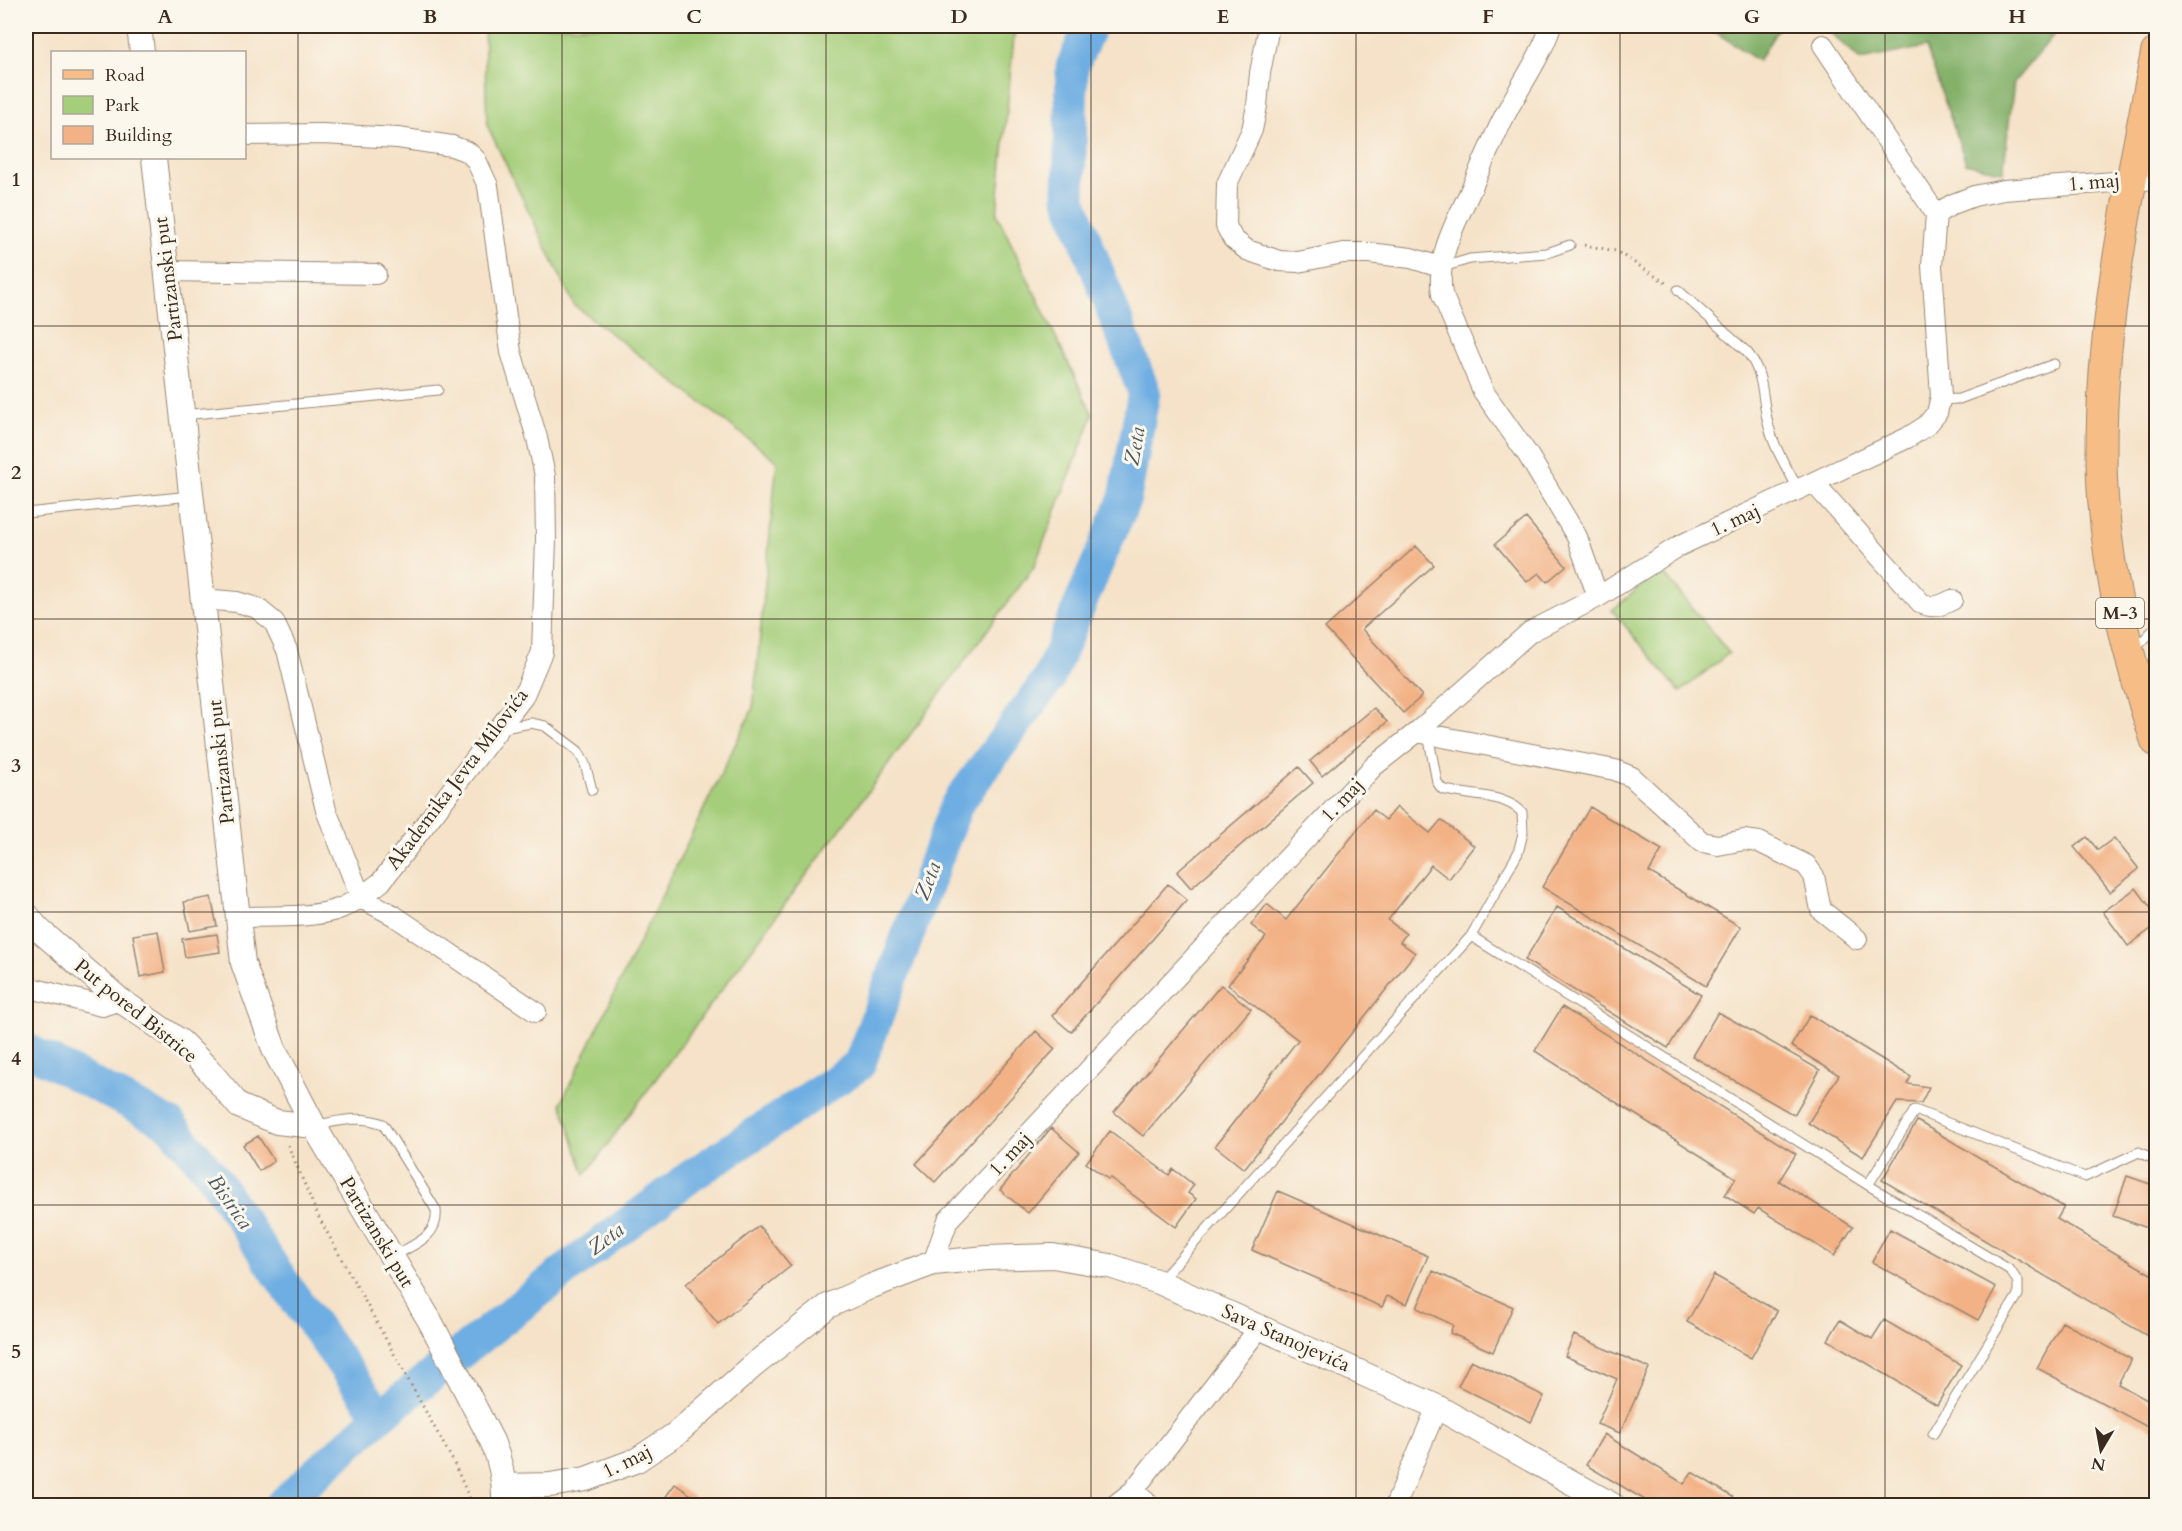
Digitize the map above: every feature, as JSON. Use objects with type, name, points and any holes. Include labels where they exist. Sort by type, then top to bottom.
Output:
[{"type":"main road","name":"M-3","points":[[2157,53],[2144,179],[2111,305],[2104,378],[2102,432],[2102,481],[2106,534],[2117,600],[2130,655],[2157,741]]},
{"type":"street","points":[[139,26],[142,51]]},
{"type":"street","points":[[1269,26],[1252,130],[1227,184],[1226,226],[1233,239],[1246,250],[1279,261],[1298,262],[1342,253],[1369,253],[1411,258],[1440,267]]},
{"type":"street","points":[[1551,26],[1545,44],[1506,112],[1458,218],[1440,267],[1442,294],[1483,391],[1528,455],[1577,537],[1598,597]]},
{"type":"street","points":[[1823,45],[1936,214],[1932,266],[1940,400]]},
{"type":"street","name":"Akademika Jevta Milovića","points":[[238,917],[319,914],[340,909],[361,898],[381,882],[523,696],[542,652],[546,540],[545,476],[537,438],[511,352],[488,186],[476,160],[468,152],[452,146],[398,138],[322,134],[246,135]]},
{"type":"street","name":"Partizanski put","points":[[154,159],[243,963],[274,1049],[314,1126],[430,1321],[492,1441],[499,1457],[504,1496]]},
{"type":"street","name":"1. maj","points":[[1936,214],[1953,204],[1984,194],[2144,179]]},
{"type":"street","points":[[167,271],[376,274]]},
{"type":"street","name":"1. maj","points":[[504,1496],[586,1479],[637,1460],[676,1434],[754,1365],[828,1306],[872,1286],[933,1263],[948,1220],[1374,766],[1422,733],[1530,632],[1598,597],[1679,546],[1907,438],[1926,426],[1937,414],[1940,400]]},
{"type":"street","points":[[1807,487],[1921,603],[1929,607],[1938,607],[1952,600]]},
{"type":"street","points":[[202,599],[247,605],[256,608],[274,622],[287,650],[326,810],[361,898],[393,915],[536,1011]]},
{"type":"street","points":[[1422,733],[1615,770],[1632,777],[1702,842],[1718,845],[1744,840],[1760,842],[1806,865],[1814,876],[1821,910],[1857,939]]},
{"type":"street","name":"Put pored Bistrice","points":[[26,914],[37,928],[120,1000],[180,1042],[207,1068],[239,1106],[277,1122],[314,1126]]},
{"type":"street","points":[[26,988],[102,1006],[120,1000]]},
{"type":"street","name":"Sava Stanojevića","points":[[933,1263],[987,1258],[1053,1256],[1110,1266],[1159,1282],[1437,1407],[1614,1506]]},
{"type":"street","points":[[1114,1506],[1133,1491],[1260,1327]]},
{"type":"street","points":[[1395,1506],[1437,1407]]},
{"type":"street","points":[[1133,1491],[1152,1506]]},
{"type":"lane","points":[[1440,267],[1470,259],[1547,253],[1570,245]]},
{"type":"lane","points":[[1678,290],[1747,352],[1757,364],[1776,448],[1807,487]]},
{"type":"lane","points":[[1940,400],[1959,399],[2054,364]]},
{"type":"lane","points":[[183,415],[438,390]]},
{"type":"lane","points":[[26,513],[192,496]]},
{"type":"lane","points":[[2130,655],[2157,627]]},
{"type":"lane","points":[[498,729],[531,723],[546,726],[578,751],[585,764],[592,790]]},
{"type":"lane","points":[[1159,1282],[1471,936],[1518,853],[1523,833],[1522,812],[1503,800],[1442,789],[1437,782],[1422,733]]},
{"type":"lane","points":[[1471,936],[1868,1185],[2010,1270],[2018,1282],[2018,1295],[1933,1434]]},
{"type":"lane","points":[[1868,1185],[1915,1110],[2085,1177],[2139,1152],[2157,1160]]},
{"type":"lane","points":[[314,1126],[355,1118],[369,1118],[383,1124],[436,1210],[437,1222],[433,1232],[392,1258]]},
{"type":"path","points":[[1570,245],[1589,245],[1616,251],[1678,290]]},
{"type":"path","points":[[277,1122],[318,1216],[453,1461],[473,1506]]},
{"type":"green space","points":[[484,26],[1015,26],[997,214],[1093,415],[1034,567],[585,1175],[561,1103],[753,708],[777,461],[574,305],[487,125]]},
{"type":"green space","points":[[1707,26],[1780,26],[1758,61]]},
{"type":"green space","points":[[1823,26],[2067,26],[2057,31],[2014,82],[2003,172],[1966,163],[1926,47],[1860,60]]},
{"type":"green space","points":[[1661,570],[1729,653],[1680,692],[1612,610]]},
{"type":"building","points":[[1526,518],[1566,566],[1547,582],[1539,573],[1527,582],[1495,544]]},
{"type":"building","points":[[1416,546],[1434,565],[1362,629],[1422,696],[1403,713],[1325,628]]},
{"type":"building","points":[[1374,708],[1387,722],[1322,776],[1310,761]]},
{"type":"building","points":[[1299,767],[1313,783],[1191,888],[1177,872]]},
{"type":"building","points":[[1397,807],[1430,833],[1441,820],[1474,846],[1449,879],[1431,865],[1388,920],[1406,934],[1400,942],[1415,953],[1244,1169],[1215,1146],[1298,1040],[1228,985],[1266,937],[1251,925],[1267,904],[1286,920],[1373,810],[1386,820]]},
{"type":"building","points":[[1590,807],[1662,850],[1649,872],[1741,927],[1706,986],[1542,887]]},
{"type":"building","points":[[2087,837],[2098,850],[2114,838],[2139,869],[2110,892],[2074,847]]},
{"type":"building","points":[[1168,884],[1187,900],[1071,1032],[1052,1016]]},
{"type":"building","points":[[2136,888],[2156,915],[2156,925],[2128,946],[2103,912]]},
{"type":"building","points":[[211,897],[217,926],[190,931],[184,902]]},
{"type":"building","points":[[1557,907],[1701,995],[1668,1048],[1525,960]]},
{"type":"building","points":[[158,931],[165,972],[140,977],[133,935]]},
{"type":"building","points":[[217,934],[220,952],[185,957],[182,939]]},
{"type":"building","points":[[1221,985],[1251,1009],[1143,1136],[1114,1112]]},
{"type":"building","points":[[1562,1007],[1796,1154],[1779,1181],[1853,1227],[1834,1256],[1758,1208],[1754,1214],[1725,1195],[1736,1178],[1535,1051]]},
{"type":"building","points":[[1718,1012],[1820,1070],[1794,1115],[1692,1056]]},
{"type":"building","points":[[1810,1015],[1911,1077],[1907,1084],[1929,1087],[1921,1103],[1897,1102],[1863,1157],[1808,1123],[1839,1075],[1791,1046]]},
{"type":"building","points":[[1036,1031],[1055,1049],[935,1182],[916,1164]]},
{"type":"building","points":[[1917,1121],[2064,1207],[2057,1219],[2156,1277],[2156,1341],[1882,1180]]},
{"type":"building","points":[[1051,1128],[1079,1152],[1028,1213],[1000,1190]]},
{"type":"building","points":[[1110,1131],[1169,1175],[1173,1169],[1194,1185],[1188,1193],[1196,1199],[1176,1227],[1086,1163]]},
{"type":"building","points":[[258,1136],[274,1161],[259,1171],[243,1145]]},
{"type":"building","points":[[2127,1176],[2156,1186],[2156,1231],[2113,1216]]},
{"type":"building","points":[[1278,1191],[1428,1256],[1407,1304],[1387,1296],[1382,1307],[1252,1250]]},
{"type":"building","points":[[759,1226],[791,1266],[718,1324],[686,1284]]},
{"type":"building","points":[[1890,1229],[1996,1287],[1978,1320],[1872,1262]]},
{"type":"building","points":[[1433,1271],[1513,1307],[1493,1352],[1450,1333],[1453,1325],[1417,1308]]},
{"type":"building","points":[[1714,1275],[1777,1311],[1751,1358],[1687,1322]]},
{"type":"building","points":[[1840,1320],[1872,1339],[1884,1320],[1961,1365],[1937,1405],[1828,1340]]},
{"type":"building","points":[[2062,1322],[2131,1359],[2118,1384],[2156,1405],[2156,1424],[2153,1430],[2037,1368]]},
{"type":"building","points":[[1574,1335],[1649,1368],[1620,1433],[1597,1424],[1617,1379],[1565,1356]]},
{"type":"building","points":[[1471,1360],[1544,1396],[1531,1422],[1458,1386]]},
{"type":"building","points":[[1604,1434],[1684,1484],[1692,1472],[1733,1497],[1728,1506],[1655,1506],[1586,1465]]},
{"type":"building","points":[[675,1484],[694,1497],[688,1506],[659,1506]]},
{"type":"waterway","name":"Zeta","points":[[280,1506],[380,1416],[571,1266],[691,1176],[859,1065],[957,804],[1048,680],[1125,498],[1144,392],[1069,197],[1072,67],[1090,26]]},
{"type":"waterway","name":"Bistrica","points":[[26,1049],[170,1124],[212,1175],[288,1289],[380,1416]]}]
